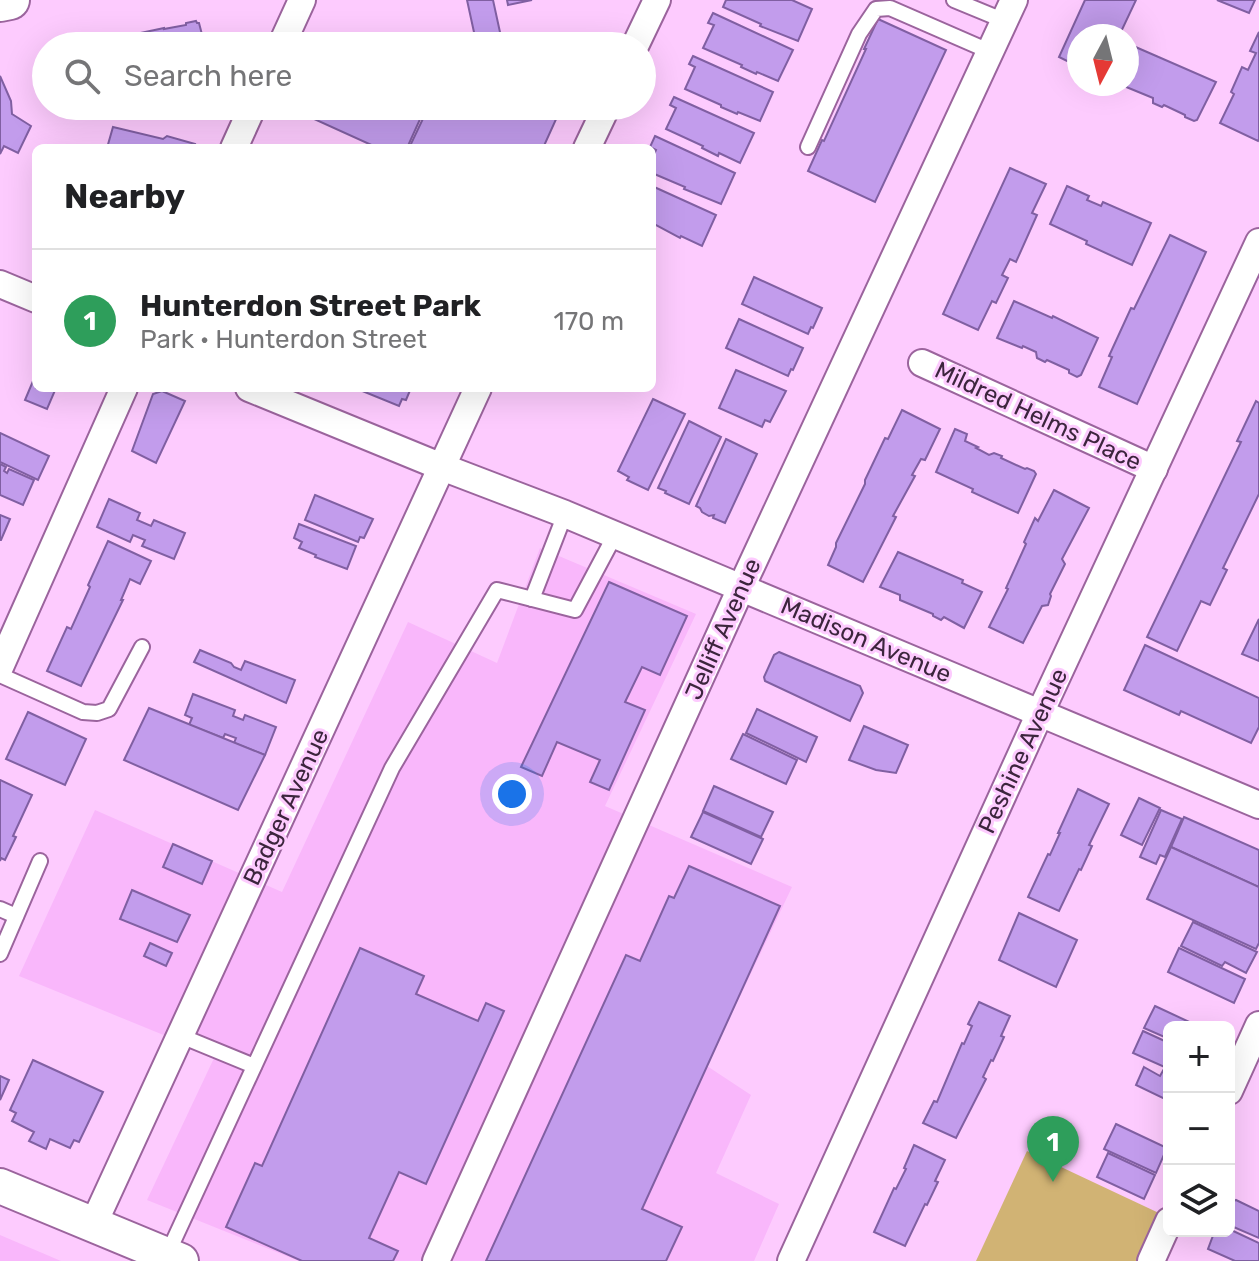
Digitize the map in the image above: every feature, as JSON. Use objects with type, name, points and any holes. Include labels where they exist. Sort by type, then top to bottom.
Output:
[{"type":"main road","points":[[0,2],[10,0]]},
{"type":"street","points":[[287,32],[302,0]]},
{"type":"street","points":[[642,32],[657,0]]},
{"type":"street","name":"Jelliff Avenue","points":[[436,1261],[741,588],[1010,10]]},
{"type":"street","points":[[236,144],[247,120]]},
{"type":"street","points":[[589,144],[600,120]]},
{"type":"street","name":"Peshine Avenue","points":[[791,1261],[1040,713],[1259,242]]},
{"type":"street","points":[[0,284],[32,297]]},
{"type":"street","name":"Mildred Helms Place","points":[[922,363],[1154,469]]},
{"type":"street","points":[[0,667],[122,392]]},
{"type":"street","name":"Madison Avenue","points":[[259,392],[565,514],[1259,805]]},
{"type":"street","name":"Badger Avenue","points":[[93,1225],[476,392]]},
{"type":"street","points":[[1235,1078],[1259,1025]]},
{"type":"street","points":[[0,1186],[174,1258]]},
{"type":"street","points":[[1151,1261],[1163,1234]]},
{"type":"lane","points":[[954,0],[1010,10]]},
{"type":"lane","points":[[808,147],[859,34],[876,9],[890,8],[991,52]]},
{"type":"lane","points":[[532,599],[565,514]]},
{"type":"lane","points":[[174,1258],[254,1066],[392,768],[497,590],[575,610],[615,535]]},
{"type":"lane","points":[[0,675],[83,712],[97,713],[109,709],[142,647]]},
{"type":"lane","points":[[0,954],[40,861]]},
{"type":"lane","points":[[0,909],[16,916]]},
{"type":"lane","points":[[181,1036],[254,1066]]},
{"type":"shaded area","points":[[540,548],[696,614],[605,806],[792,887],[707,1066],[751,1095],[716,1173],[779,1204],[754,1261],[299,1261],[147,1200],[215,1056],[19,976],[95,810],[282,892],[408,622],[497,663]]},
{"type":"shaded area","points":[[1027,1151],[1161,1214],[1140,1261],[976,1261]]},
{"type":"shaded area","points":[[0,1235],[61,1261],[0,1261]]},
{"type":"building","points":[[467,0],[493,0],[500,32],[474,32]]},
{"type":"building","points":[[507,0],[532,0],[508,5]]},
{"type":"building","points":[[726,0],[792,0],[812,9],[798,41],[723,7]]},
{"type":"building","points":[[1085,0],[1136,0],[1125,24],[1074,24]]},
{"type":"building","points":[[1217,0],[1255,0],[1249,13]]},
{"type":"building","points":[[713,13],[793,50],[778,81],[756,74],[703,48],[714,25],[708,23]]},
{"type":"building","points":[[878,19],[946,50],[875,202],[808,171]]},
{"type":"building","points":[[196,21],[201,32],[145,32],[186,25]]},
{"type":"building","points":[[1259,32],[1258,141],[1220,123],[1234,94],[1231,92],[1242,67],[1248,70],[1256,53],[1250,51]]},
{"type":"building","points":[[1067,39],[1067,61],[1059,57]]},
{"type":"building","points":[[1139,48],[1216,82],[1194,121],[1164,105],[1153,103],[1153,98],[1139,92]]},
{"type":"building","points":[[693,56],[773,92],[760,121],[737,114],[685,89],[695,67],[689,64]]},
{"type":"building","points":[[0,76],[11,101],[12,114],[31,126],[18,153],[4,146],[0,154]]},
{"type":"building","points":[[674,97],[754,133],[740,163],[719,153],[718,156],[666,129],[676,108],[670,105]]},
{"type":"building","points":[[316,120],[420,120],[409,144],[369,144]]},
{"type":"building","points":[[422,120],[556,120],[545,144],[411,144]]},
{"type":"building","points":[[113,127],[195,144],[108,144]]},
{"type":"building","points":[[655,136],[735,173],[721,204],[656,175],[656,144],[651,144]]},
{"type":"building","points":[[1010,168],[1046,184],[1032,213],[1037,215],[1016,262],[1010,259],[1002,275],[1008,278],[978,330],[943,314]]},
{"type":"building","points":[[1067,186],[1089,196],[1087,200],[1101,206],[1103,202],[1151,223],[1132,265],[1050,224]]},
{"type":"building","points":[[656,188],[716,215],[702,246],[656,225]]},
{"type":"building","points":[[1170,235],[1206,252],[1137,404],[1099,387],[1131,308],[1134,309]]},
{"type":"building","points":[[754,277],[822,308],[808,334],[742,304]]},
{"type":"building","points":[[1014,301],[1098,338],[1081,375],[1077,377],[1069,370],[1037,358],[1036,352],[997,338]]},
{"type":"building","points":[[739,319],[803,348],[788,376],[726,348]]},
{"type":"building","points":[[736,370],[786,391],[770,422],[765,420],[762,427],[719,408]]},
{"type":"building","points":[[32,383],[32,392],[54,392],[47,409],[25,400]]},
{"type":"building","points":[[164,392],[185,401],[156,463],[132,451],[153,394]]},
{"type":"building","points":[[365,392],[409,392],[399,406]]},
{"type":"building","points":[[653,399],[685,414],[648,490],[627,480],[629,477],[618,471]]},
{"type":"building","points":[[1256,401],[1259,403],[1259,494],[1223,568],[1227,570],[1210,605],[1201,601],[1177,651],[1147,637],[1241,442],[1237,441]]},
{"type":"building","points":[[902,410],[940,429],[925,460],[921,459],[912,475],[915,476],[863,582],[828,565],[885,438],[888,439]]},
{"type":"building","points":[[689,421],[721,437],[689,504],[658,488]]},
{"type":"building","points":[[955,429],[967,434],[965,441],[989,455],[994,453],[1034,471],[1036,474],[1018,513],[936,472]]},
{"type":"building","points":[[0,433],[49,456],[38,480],[0,462]]},
{"type":"building","points":[[726,439],[757,454],[725,523],[696,506]]},
{"type":"building","points":[[0,464],[6,467],[4,471],[7,473],[9,469],[34,480],[23,505],[0,495]]},
{"type":"building","points":[[1054,490],[1089,508],[1062,559],[1065,564],[1048,605],[1042,606],[1023,643],[989,627],[1008,589],[1035,518],[1038,521]]},
{"type":"building","points":[[315,495],[373,519],[364,538],[360,537],[358,542],[305,520]]},
{"type":"building","points":[[109,499],[140,513],[137,520],[151,526],[154,520],[185,533],[174,559],[142,546],[145,540],[133,535],[130,542],[97,527]]},
{"type":"building","points":[[0,515],[10,519],[1,540],[0,540]]},
{"type":"building","points":[[299,524],[356,546],[347,569],[299,548],[302,542],[294,538]]},
{"type":"building","points":[[108,541],[151,561],[140,584],[130,579],[81,686],[47,671],[67,627],[71,629]]},
{"type":"building","points":[[898,552],[963,580],[962,583],[982,592],[964,628],[900,600],[900,595],[880,587]]},
{"type":"building","points":[[609,582],[687,616],[660,675],[642,667],[625,702],[645,710],[609,790],[590,782],[600,760],[557,742],[542,776],[521,767]]},
{"type":"building","points":[[1259,619],[1259,661],[1242,654]]},
{"type":"building","points":[[1145,645],[1259,698],[1259,727],[1251,743],[1181,711],[1179,715],[1124,690]]},
{"type":"building","points":[[200,650],[241,670],[245,661],[295,680],[286,703],[194,662]]},
{"type":"building","points":[[779,652],[860,686],[863,693],[850,721],[765,681],[774,655]]},
{"type":"building","points":[[193,694],[235,710],[233,716],[243,720],[245,715],[276,727],[265,755],[234,743],[236,738],[225,734],[223,738],[189,725],[192,718],[185,715]]},
{"type":"building","points":[[149,708],[265,755],[238,810],[124,760]]},
{"type":"building","points":[[757,709],[817,737],[806,762],[746,733]]},
{"type":"building","points":[[28,712],[86,739],[65,785],[6,759]]},
{"type":"building","points":[[864,726],[908,745],[896,773],[876,770],[849,760]]},
{"type":"building","points":[[743,734],[797,760],[786,784],[731,759]]},
{"type":"building","points":[[0,780],[32,795],[5,860],[1,858],[0,861]]},
{"type":"building","points":[[714,786],[773,812],[761,837],[703,811]]},
{"type":"building","points":[[1078,789],[1109,804],[1081,870],[1059,911],[1028,897]]},
{"type":"building","points":[[1139,798],[1160,808],[1142,845],[1121,835]]},
{"type":"building","points":[[1161,810],[1182,819],[1165,857],[1160,855],[1156,864],[1140,857]]},
{"type":"building","points":[[703,812],[763,839],[751,864],[691,837]]},
{"type":"building","points":[[1184,817],[1259,850],[1259,887],[1171,847]]},
{"type":"building","points":[[173,844],[212,861],[202,884],[163,867]]},
{"type":"building","points":[[1171,847],[1259,887],[1259,943],[1256,949],[1147,899]]},
{"type":"building","points":[[689,866],[780,906],[642,1209],[682,1227],[666,1261],[486,1261],[626,955],[640,961],[669,896],[674,898]]},
{"type":"building","points":[[132,890],[190,915],[177,942],[120,919]]},
{"type":"building","points":[[1019,913],[1077,940],[1056,987],[999,960]]},
{"type":"building","points":[[1193,922],[1257,952],[1246,973],[1225,962],[1222,966],[1181,946]]},
{"type":"building","points":[[150,943],[172,953],[166,966],[144,956]]},
{"type":"building","points":[[360,948],[424,976],[416,994],[478,1021],[486,1003],[504,1011],[426,1184],[399,1172],[369,1238],[398,1251],[393,1261],[302,1261],[226,1227],[255,1163],[262,1166]]},
{"type":"building","points":[[1179,948],[1245,979],[1234,1003],[1168,972]]},
{"type":"building","points":[[979,1002],[1010,1016],[1001,1036],[1004,1037],[983,1077],[986,1079],[956,1138],[923,1123],[934,1101],[937,1102],[964,1044],[972,1026],[968,1024]]},
{"type":"building","points":[[1155,1006],[1187,1021],[1163,1021],[1163,1036],[1144,1028]]},
{"type":"building","points":[[1143,1031],[1163,1040],[1163,1066],[1133,1053]]},
{"type":"building","points":[[33,1060],[103,1092],[79,1142],[74,1140],[70,1148],[50,1139],[46,1149],[29,1141],[34,1132],[12,1121],[16,1113],[10,1110]]},
{"type":"building","points":[[1144,1067],[1160,1076],[1163,1071],[1163,1098],[1136,1085]]},
{"type":"building","points":[[0,1076],[9,1080],[0,1100]]},
{"type":"building","points":[[1116,1124],[1163,1146],[1163,1157],[1156,1173],[1104,1149]]},
{"type":"building","points":[[914,1145],[945,1160],[935,1181],[938,1182],[905,1246],[874,1232],[906,1169]]},
{"type":"building","points":[[1108,1153],[1155,1175],[1144,1199],[1097,1177]]},
{"type":"building","points":[[1235,1201],[1259,1211],[1259,1238],[1235,1228]]},
{"type":"building","points":[[1235,1232],[1259,1243],[1259,1261],[1235,1261],[1208,1249],[1212,1237],[1235,1237]]},
{"type":"place","name":"Hunterdon Street Park","points":[[1053,1182]]}]
